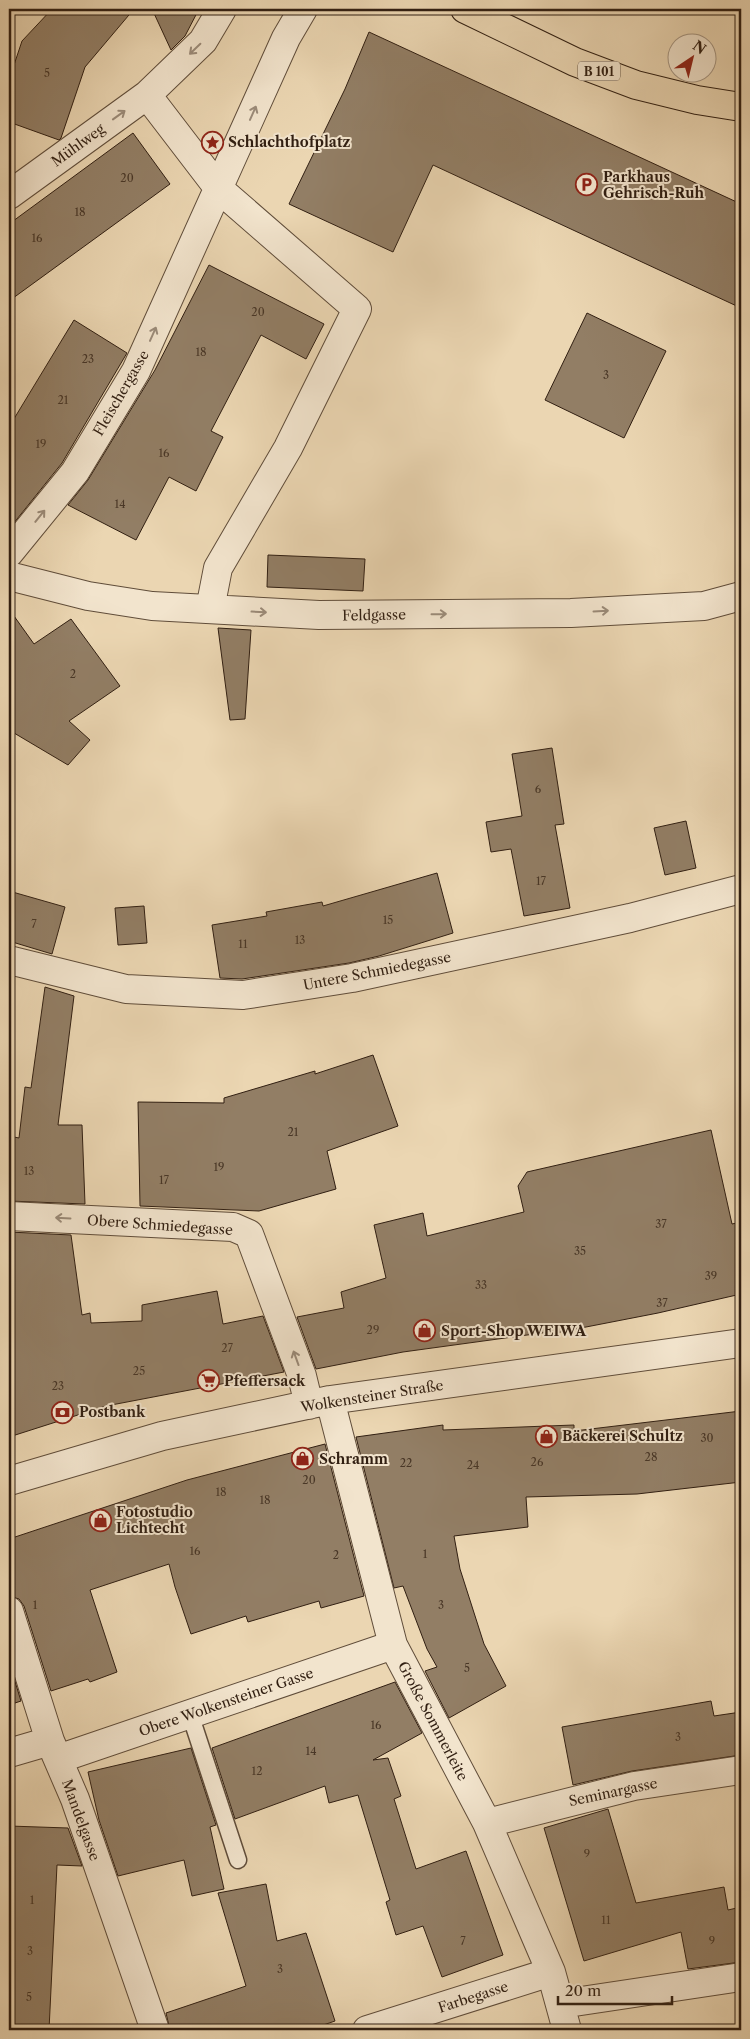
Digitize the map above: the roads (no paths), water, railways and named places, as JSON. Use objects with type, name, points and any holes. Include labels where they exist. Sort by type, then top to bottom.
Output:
[{"type":"main road","name":"B 101","points":[[465,9],[575,62],[636,84],[697,100],[741,107]]},
{"type":"street","points":[[210,610],[218,568],[288,448],[357,309],[219,190],[147,95],[203,41],[222,9]]},
{"type":"street","points":[[219,190],[286,38],[303,9]]},
{"type":"street","name":"Mühlweg","points":[[9,195],[147,95]]},
{"type":"street","name":"Fleischergasse","points":[[9,553],[75,472],[136,371],[219,190]]},
{"type":"street","name":"Feldgasse","points":[[9,576],[88,596],[152,606],[319,615],[572,613],[704,606],[741,596]]},
{"type":"street","name":"Untere Schmiedegasse","points":[[9,960],[126,988],[243,995],[352,978],[630,918],[741,889]]},
{"type":"street","name":"Obere Schmiedegasse","points":[[9,1216],[233,1227],[249,1234],[302,1376],[319,1403]]},
{"type":"street","name":"Wolkensteiner Straße","points":[[9,1481],[162,1436],[319,1403],[741,1343]]},
{"type":"street","name":"Große Sommerleite","points":[[319,1403],[393,1645],[486,1823],[551,1972],[567,2030]]},
{"type":"street","name":"Mandelgasse","points":[[9,1611],[54,1750],[76,1799],[155,2030]]},
{"type":"street","name":"Obere Wolkensteiner Gasse","points":[[9,1753],[54,1750],[190,1714],[393,1645]]},
{"type":"street","name":"Seminargasse","points":[[486,1823],[634,1786],[741,1770]]},
{"type":"street","name":"Farbegasse","points":[[367,2030],[551,1972]]},
{"type":"street","points":[[561,2004],[741,1977]]},
{"type":"lane","points":[[190,1714],[238,1860]]},
{"type":"place","name":"Schlachthofplatz","points":[[212,142]]},
{"type":"place","name":"Parkhaus Gehrisch-Ruh","points":[[587,185]]},
{"type":"place","name":"Sport-Shop WEIWA","points":[[425,1331]]},
{"type":"place","name":"Pfeffersack","points":[[208,1381]]},
{"type":"place","name":"Postbank","points":[[63,1412]]},
{"type":"place","name":"Bäckerei Schultz","points":[[546,1436]]},
{"type":"place","name":"Schramm","points":[[303,1459]]},
{"type":"place","name":"Fotostudio Lichtecht","points":[[100,1520]]}]
